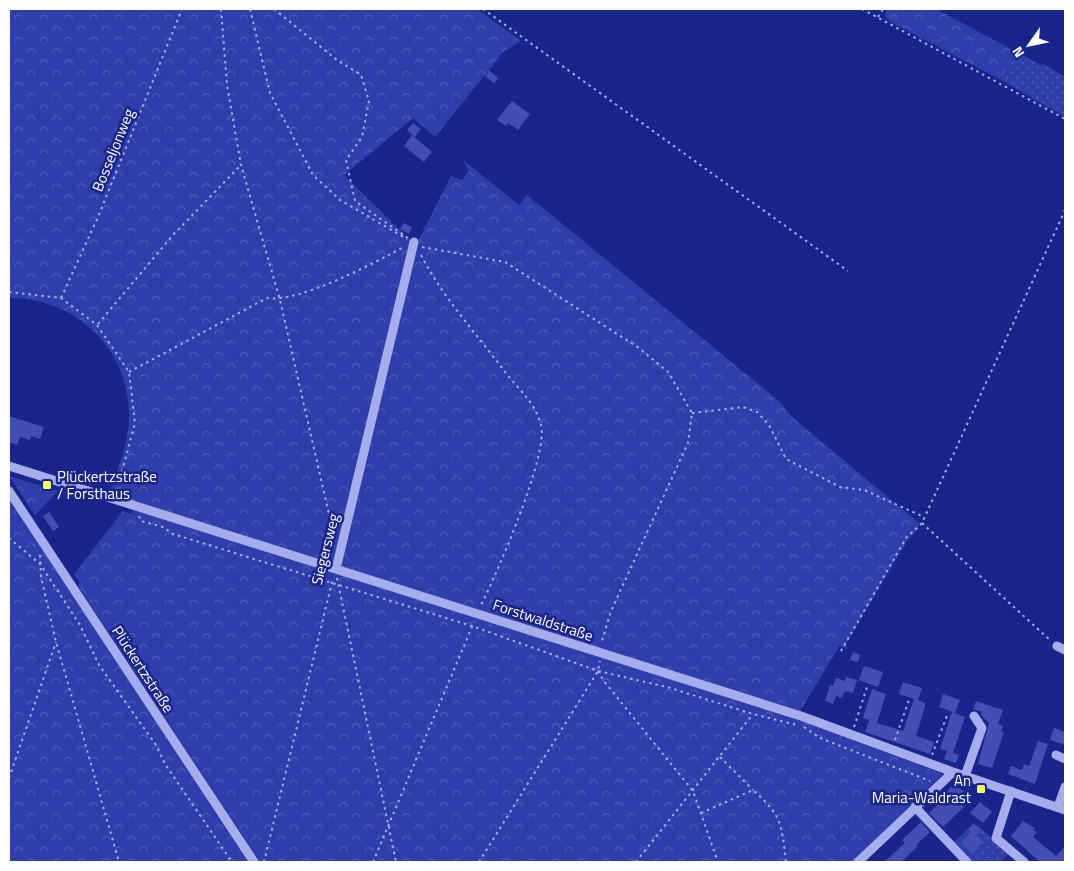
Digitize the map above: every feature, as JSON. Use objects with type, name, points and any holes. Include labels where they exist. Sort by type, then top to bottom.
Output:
[{"type":"street","name":"Siegersweg","points":[[336,569],[414,242]]},
{"type":"street","name":"Forstwaldstraße","points":[[9,466],[801,716],[952,772],[1062,808]]},
{"type":"street","name":"Plückertzstraße","points":[[9,491],[254,862]]},
{"type":"street","points":[[965,776],[982,728],[974,716]]},
{"type":"street","points":[[1056,755],[1065,759]]},
{"type":"street","points":[[858,862],[952,772]]},
{"type":"street","points":[[1062,808],[1065,786]]},
{"type":"street","points":[[1011,791],[996,838],[1024,862]]},
{"type":"street","points":[[915,807],[967,862]]},
{"type":"path","name":"Bosseljonweg","points":[[61,298],[98,217],[182,9]]},
{"type":"path","points":[[221,9],[227,85],[241,164],[280,300],[334,537]]},
{"type":"path","points":[[250,9],[270,93],[313,175],[340,200],[414,242],[426,266],[464,320],[531,401],[542,426],[541,448],[530,480],[525,503],[373,862]]},
{"type":"path","points":[[274,9],[337,60],[362,75],[369,101],[362,137],[346,160],[355,201],[420,246],[505,262],[638,348],[668,372],[692,413],[688,443],[611,611],[600,652]]},
{"type":"path","points":[[483,9],[848,271]]},
{"type":"path","points":[[862,9],[1065,120]]},
{"type":"path","points":[[878,18],[883,9]]},
{"type":"path","points":[[97,325],[173,235],[241,164]]},
{"type":"path","points":[[841,651],[906,538],[922,524],[1065,210]]},
{"type":"path","points":[[129,372],[267,298],[280,300],[348,276],[414,242]]},
{"type":"path","points":[[9,292],[61,298],[97,325],[129,372],[135,423],[114,499]]},
{"type":"path","points":[[692,413],[743,407],[757,412],[769,425],[786,459],[840,487],[864,490],[924,517]]},
{"type":"path","points":[[134,506],[141,521],[164,527],[173,534],[472,626],[598,671],[668,687],[753,714],[803,727],[820,738],[940,784]]},
{"type":"path","points":[[922,524],[1061,648]]},
{"type":"path","points":[[9,538],[40,564],[80,625],[99,665],[156,745],[165,764],[232,862]]},
{"type":"path","points":[[42,540],[40,564],[56,642],[119,862]]},
{"type":"path","name":"Siegersweg","points":[[264,862],[331,582],[336,569]]},
{"type":"path","points":[[337,584],[396,862]]},
{"type":"path","points":[[9,778],[56,642]]},
{"type":"path","points":[[598,671],[603,680],[693,791],[718,862]]},
{"type":"path","points":[[479,862],[598,671]]},
{"type":"path","points":[[851,734],[867,687]]},
{"type":"path","points":[[892,750],[909,700]]},
{"type":"path","points":[[929,762],[948,713]]},
{"type":"path","points":[[636,862],[753,714]]},
{"type":"path","points":[[720,756],[773,808],[781,826],[786,862]]},
{"type":"path","points":[[700,813],[753,790]]},
{"type":"green space","points":[[9,9],[477,9],[521,41],[504,51],[435,137],[413,118],[344,175],[413,241],[334,564],[109,494],[122,458],[129,420],[127,395],[121,372],[110,351],[95,333],[77,318],[56,307],[34,300],[9,298]]},
{"type":"green space","points":[[887,9],[936,9],[1017,52],[1001,80],[889,21],[885,16]]},
{"type":"green space","points":[[1017,52],[1041,65],[1042,63],[1065,77],[1065,117],[1001,80]]},
{"type":"green space","points":[[462,159],[519,205],[527,195],[779,401],[792,417],[919,523],[918,529],[907,541],[846,644],[847,649],[840,645],[800,711],[342,567],[341,556],[419,239],[451,176],[462,180],[469,171]]},
{"type":"green space","points":[[9,476],[58,491],[35,515]]},
{"type":"green space","points":[[9,499],[249,862],[9,862]]},
{"type":"green space","points":[[134,510],[795,718],[943,774],[853,862],[260,862],[78,586],[80,583],[74,574],[123,511],[131,514]]},
{"type":"green space","points":[[974,823],[1010,853],[1000,862],[971,862],[953,843]]},
{"type":"building","points":[[489,70],[498,78],[494,83],[485,76]]},
{"type":"building","points":[[512,101],[530,114],[518,130],[508,123],[506,126],[497,120]]},
{"type":"building","points":[[413,123],[421,129],[415,137],[407,130]]},
{"type":"building","points":[[412,135],[432,152],[424,162],[404,146]]},
{"type":"building","points":[[404,223],[412,227],[409,234],[400,229]]},
{"type":"building","points":[[9,416],[44,427],[40,439],[31,436],[30,440],[20,437],[17,445],[9,442]]},
{"type":"building","points":[[49,512],[59,527],[53,531],[43,516]]},
{"type":"building","points":[[853,652],[860,655],[858,662],[850,660]]},
{"type":"building","points":[[864,666],[883,672],[878,687],[859,680]]},
{"type":"building","points":[[846,677],[857,680],[853,693],[845,691],[842,698],[836,696],[833,704],[825,701],[830,685],[833,686],[836,678],[845,681]]},
{"type":"building","points":[[903,682],[922,688],[918,700],[925,703],[925,707],[916,736],[934,742],[930,754],[865,732],[869,720],[863,718],[872,689],[886,694],[877,723],[903,731],[914,699],[899,694]]},
{"type":"building","points":[[943,694],[960,700],[955,713],[939,707]]},
{"type":"building","points":[[976,701],[1003,710],[998,724],[1003,726],[1001,732],[1004,732],[992,768],[978,764],[989,723],[981,715],[982,712],[973,709]]},
{"type":"building","points":[[952,712],[965,717],[953,753],[940,749]]},
{"type":"building","points":[[1054,728],[1065,732],[1065,745],[1050,740]]},
{"type":"building","points":[[1038,741],[1048,744],[1035,784],[1008,774],[1011,766],[1022,770],[1024,764],[1029,766]]},
{"type":"building","points":[[947,751],[959,755],[956,763],[944,759]]},
{"type":"building","points":[[953,785],[964,791],[956,801],[964,807],[943,827],[929,813],[948,795],[946,793]]},
{"type":"building","points":[[980,802],[992,812],[983,823],[970,813]]},
{"type":"building","points":[[1023,821],[1035,828],[1033,830],[1037,832],[1033,837],[1056,856],[1065,846],[1065,860],[1063,862],[1040,862],[1011,836]]},
{"type":"building","points":[[921,822],[930,832],[916,845],[918,846],[901,862],[884,862],[905,843],[902,840]]},
{"type":"building","points":[[973,824],[981,830],[976,836],[968,830]]},
{"type":"building","points":[[971,832],[983,842],[973,854],[961,843]]},
{"type":"place","name":"Plückertzstraße / Forsthaus","points":[[47,485]]},
{"type":"place","name":"An Maria-Waldrast","points":[[981,789]]}]
